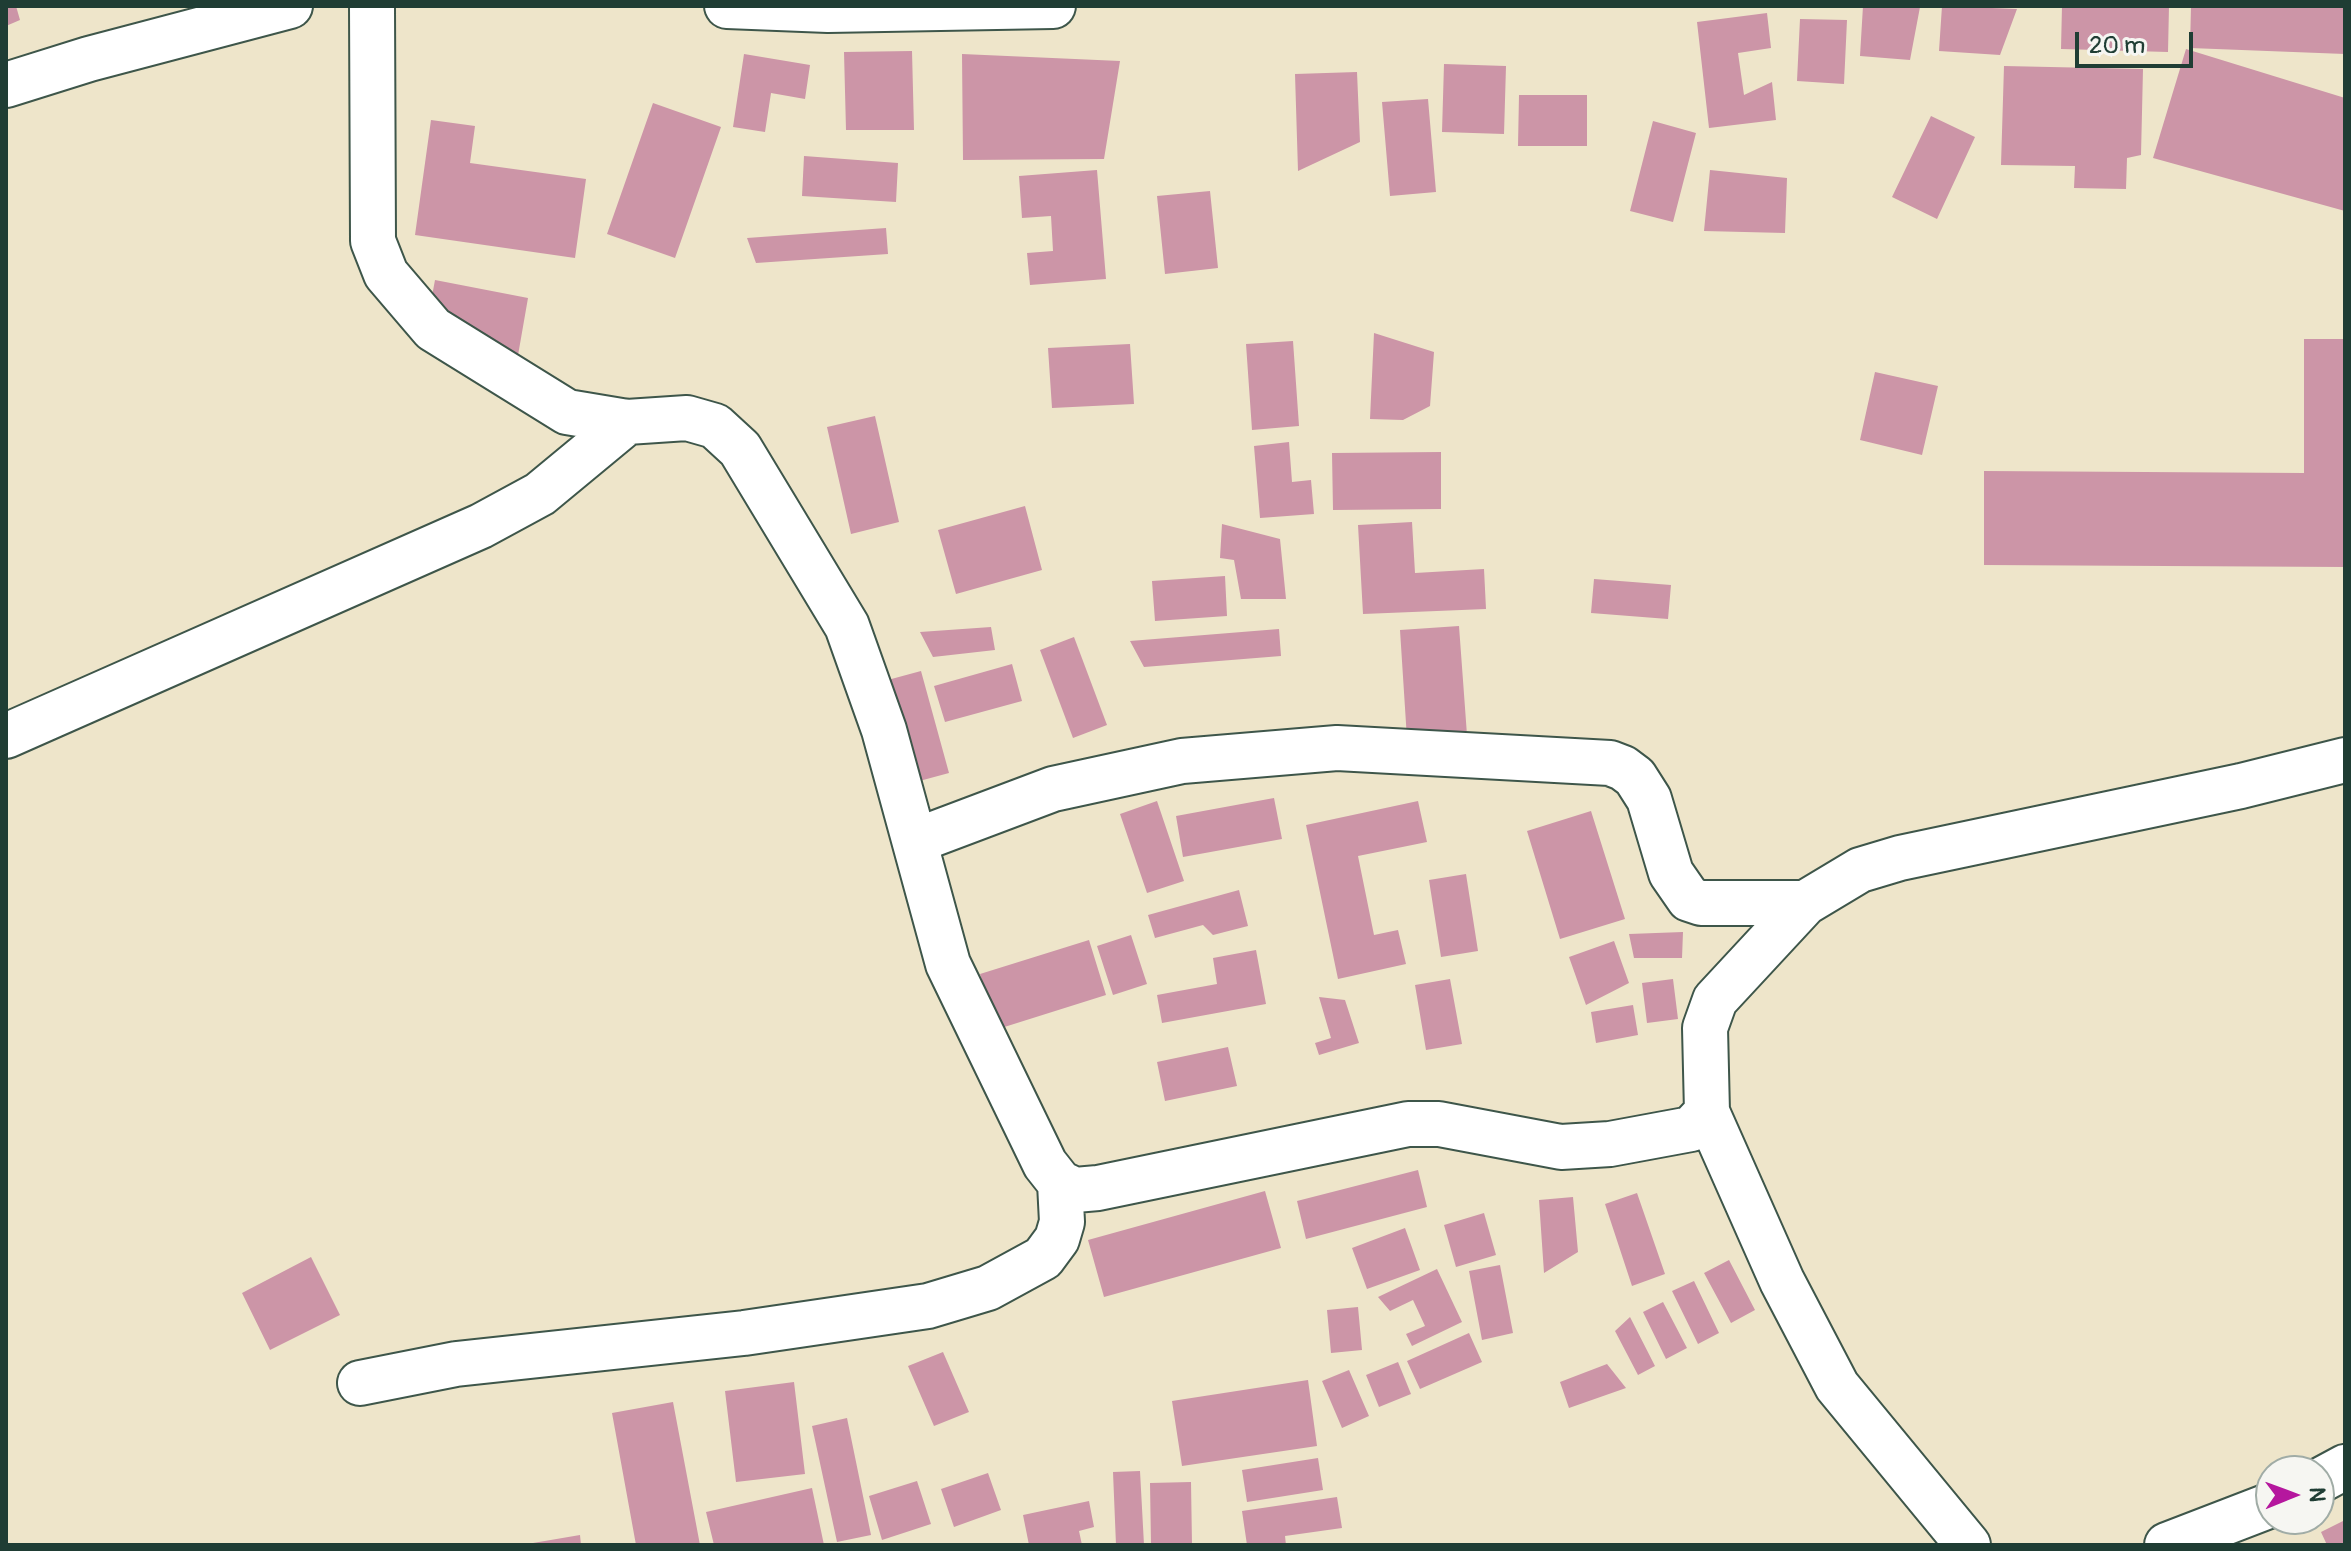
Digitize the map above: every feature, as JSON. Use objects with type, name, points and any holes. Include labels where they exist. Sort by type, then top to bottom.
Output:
[{"type":"street","points":[[6,85],[89,59],[290,6]]},
{"type":"street","points":[[372,6],[373,241],[386,274],[433,329],[567,412],[627,422],[687,418],[715,426],[740,449],[847,626],[884,730],[948,964],[1045,1164],[1060,1183],[1075,1190],[1098,1188],[1408,1124],[1439,1124],[1561,1147],[1610,1144],[1691,1129],[1707,1112]]},
{"type":"street","points":[[727,6],[828,10],[1053,6]]},
{"type":"street","points":[[6,736],[481,526],[540,494],[627,422]]},
{"type":"street","points":[[915,841],[1053,789],[1182,761],[1337,748],[1610,763],[1635,777],[1649,799],[1671,873],[1689,899],[1701,903],[1805,903]]},
{"type":"street","points":[[1968,1545],[1837,1386],[1782,1281],[1707,1112],[1705,1028],[1715,1000],[1805,903],[1860,870],[1900,858],[2241,786],[2345,760]]},
{"type":"street","points":[[360,1383],[456,1364],[744,1333],[928,1306],[988,1288],[1043,1258],[1057,1239],[1062,1222],[1060,1183]]},
{"type":"street","points":[[2167,1545],[2255,1511]]},
{"type":"building","points":[[6,6],[16,6],[20,20],[6,26]]},
{"type":"building","points":[[1863,6],[1920,7],[1910,60],[1860,56]]},
{"type":"building","points":[[1942,6],[2017,9],[2000,55],[1939,51]]},
{"type":"building","points":[[2062,6],[2169,6],[2168,52],[2061,49]]},
{"type":"building","points":[[2191,6],[2345,6],[2345,54],[2190,48]]},
{"type":"building","points":[[1767,13],[1771,48],[1738,53],[1744,95],[1772,82],[1776,120],[1709,128],[1697,22]]},
{"type":"building","points":[[1800,19],[1847,20],[1844,84],[1797,81]]},
{"type":"building","points":[[2186,49],[2345,98],[2345,211],[2153,158]]},
{"type":"building","points":[[912,51],[914,130],[846,130],[844,52]]},
{"type":"building","points":[[744,54],[810,65],[805,99],[771,93],[765,132],[733,127]]},
{"type":"building","points":[[962,54],[1120,61],[1104,159],[963,160]]},
{"type":"building","points":[[1444,64],[1506,66],[1504,134],[1442,132]]},
{"type":"building","points":[[2004,66],[2143,69],[2141,155],[2127,158],[2126,189],[2074,188],[2075,166],[2001,165]]},
{"type":"building","points":[[1357,72],[1360,142],[1298,171],[1295,74]]},
{"type":"building","points":[[1519,95],[1587,95],[1587,146],[1518,146]]},
{"type":"building","points":[[1428,99],[1436,192],[1390,196],[1382,102]]},
{"type":"building","points":[[653,103],[721,127],[675,258],[607,234]]},
{"type":"building","points":[[1931,116],[1975,137],[1937,219],[1892,197]]},
{"type":"building","points":[[431,120],[475,126],[470,163],[586,179],[575,258],[415,235]]},
{"type":"building","points":[[1653,121],[1696,133],[1673,222],[1630,211]]},
{"type":"building","points":[[804,156],[898,163],[896,202],[802,196]]},
{"type":"building","points":[[1097,170],[1106,279],[1030,285],[1027,253],[1053,251],[1051,216],[1022,218],[1019,176]]},
{"type":"building","points":[[1710,170],[1787,178],[1785,233],[1704,231]]},
{"type":"building","points":[[1210,191],[1218,268],[1165,274],[1157,196]]},
{"type":"building","points":[[886,228],[888,254],[756,263],[747,238]]},
{"type":"building","points":[[435,280],[528,298],[517,361],[430,307]]},
{"type":"building","points":[[1374,333],[1434,352],[1430,406],[1403,420],[1370,419]]},
{"type":"building","points":[[2304,339],[2345,339],[2345,567],[1984,565],[1984,471],[2304,473]]},
{"type":"building","points":[[1293,341],[1299,426],[1252,430],[1246,344]]},
{"type":"building","points":[[1130,344],[1134,404],[1052,408],[1048,348]]},
{"type":"building","points":[[1875,372],[1938,386],[1922,455],[1860,440]]},
{"type":"building","points":[[875,416],[899,522],[851,534],[827,427]]},
{"type":"building","points":[[1289,442],[1292,482],[1311,480],[1314,514],[1260,518],[1254,446]]},
{"type":"building","points":[[1441,452],[1441,509],[1333,510],[1332,453]]},
{"type":"building","points":[[1025,506],[1042,570],[956,594],[938,530]]},
{"type":"building","points":[[1412,522],[1415,573],[1484,569],[1486,609],[1363,614],[1358,525]]},
{"type":"building","points":[[1222,524],[1280,539],[1286,599],[1241,599],[1234,560],[1220,558]]},
{"type":"building","points":[[1225,576],[1227,616],[1155,621],[1152,581]]},
{"type":"building","points":[[1594,579],[1671,585],[1668,619],[1591,613]]},
{"type":"building","points":[[1459,626],[1467,735],[1407,739],[1400,630]]},
{"type":"building","points":[[991,627],[995,650],[933,657],[920,632]]},
{"type":"building","points":[[1279,629],[1281,656],[1144,667],[1130,641]]},
{"type":"building","points":[[1074,637],[1107,725],[1073,738],[1040,650]]},
{"type":"building","points":[[1012,664],[1022,701],[945,722],[934,686]]},
{"type":"building","points":[[921,671],[949,773],[912,783],[884,681]]},
{"type":"building","points":[[1274,798],[1282,839],[1183,857],[1176,816]]},
{"type":"building","points":[[1157,801],[1184,881],[1147,893],[1120,814]]},
{"type":"building","points":[[1418,801],[1427,842],[1358,856],[1374,935],[1398,930],[1406,964],[1338,979],[1306,825]]},
{"type":"building","points":[[1591,811],[1625,919],[1560,939],[1527,831]]},
{"type":"building","points":[[1466,874],[1478,951],[1441,957],[1429,880]]},
{"type":"building","points":[[1239,890],[1248,926],[1213,935],[1203,925],[1155,938],[1148,915]]},
{"type":"building","points":[[1683,932],[1682,958],[1634,958],[1629,934]]},
{"type":"building","points":[[1131,935],[1147,984],[1113,995],[1097,946]]},
{"type":"building","points":[[1089,940],[1106,995],[998,1029],[980,974]]},
{"type":"building","points":[[1614,941],[1629,983],[1586,1005],[1569,957]]},
{"type":"building","points":[[1256,950],[1266,1004],[1162,1023],[1157,995],[1217,984],[1213,958]]},
{"type":"building","points":[[1450,979],[1462,1044],[1426,1050],[1415,985]]},
{"type":"building","points":[[1673,979],[1678,1019],[1647,1023],[1642,983]]},
{"type":"building","points":[[1319,997],[1345,1000],[1359,1043],[1319,1055],[1315,1043],[1331,1038]]},
{"type":"building","points":[[1633,1005],[1638,1035],[1596,1043],[1591,1012]]},
{"type":"building","points":[[1228,1047],[1237,1086],[1165,1101],[1157,1062]]},
{"type":"building","points":[[1418,1170],[1427,1207],[1306,1239],[1297,1201]]},
{"type":"building","points":[[1265,1191],[1281,1248],[1104,1297],[1088,1240]]},
{"type":"building","points":[[1637,1193],[1665,1274],[1632,1286],[1605,1204]]},
{"type":"building","points":[[1573,1197],[1578,1252],[1544,1273],[1539,1200]]},
{"type":"building","points":[[1484,1213],[1496,1255],[1456,1267],[1444,1225]]},
{"type":"building","points":[[1405,1228],[1420,1270],[1367,1289],[1352,1248]]},
{"type":"building","points":[[311,1257],[340,1315],[270,1350],[242,1293]]},
{"type":"building","points":[[1729,1260],[1755,1310],[1731,1323],[1704,1273]]},
{"type":"building","points":[[1500,1265],[1513,1333],[1482,1340],[1469,1271]]},
{"type":"building","points":[[1437,1269],[1462,1322],[1412,1346],[1406,1334],[1425,1326],[1413,1300],[1390,1311],[1378,1297]]},
{"type":"building","points":[[1694,1281],[1719,1333],[1698,1344],[1672,1291]]},
{"type":"building","points":[[1663,1302],[1687,1348],[1666,1359],[1643,1312]]},
{"type":"building","points":[[1358,1307],[1362,1350],[1331,1353],[1327,1310]]},
{"type":"building","points":[[1630,1317],[1655,1366],[1638,1375],[1615,1331]]},
{"type":"building","points":[[1469,1333],[1482,1362],[1420,1389],[1407,1361]]},
{"type":"building","points":[[943,1352],[969,1412],[934,1426],[908,1366]]},
{"type":"building","points":[[1398,1362],[1411,1394],[1379,1407],[1366,1375]]},
{"type":"building","points":[[1607,1364],[1626,1388],[1569,1408],[1560,1382]]},
{"type":"building","points":[[1349,1370],[1369,1416],[1342,1428],[1322,1381]]},
{"type":"building","points":[[1308,1380],[1317,1446],[1182,1466],[1172,1401]]},
{"type":"building","points":[[794,1382],[805,1474],[736,1482],[725,1391]]},
{"type":"building","points":[[673,1402],[700,1545],[636,1545],[612,1413]]},
{"type":"building","points":[[847,1418],[871,1535],[837,1542],[812,1426]]},
{"type":"building","points":[[1318,1458],[1323,1490],[1247,1502],[1242,1470]]},
{"type":"building","points":[[1140,1471],[1144,1545],[1116,1545],[1113,1472]]},
{"type":"building","points":[[988,1473],[1001,1510],[954,1527],[941,1489]]},
{"type":"building","points":[[917,1481],[931,1524],[882,1540],[869,1496]]},
{"type":"building","points":[[1191,1482],[1192,1545],[1151,1545],[1150,1483]]},
{"type":"building","points":[[812,1488],[824,1545],[714,1545],[706,1512]]},
{"type":"building","points":[[1337,1497],[1342,1528],[1285,1536],[1286,1545],[1247,1545],[1242,1511]]},
{"type":"building","points":[[1089,1501],[1094,1527],[1079,1531],[1082,1545],[1029,1545],[1023,1515]]},
{"type":"building","points":[[2345,1520],[2345,1545],[2327,1545],[2322,1535],[2335,1535],[2335,1525]]},
{"type":"building","points":[[580,1535],[581,1545],[533,1545],[533,1543]]}]
